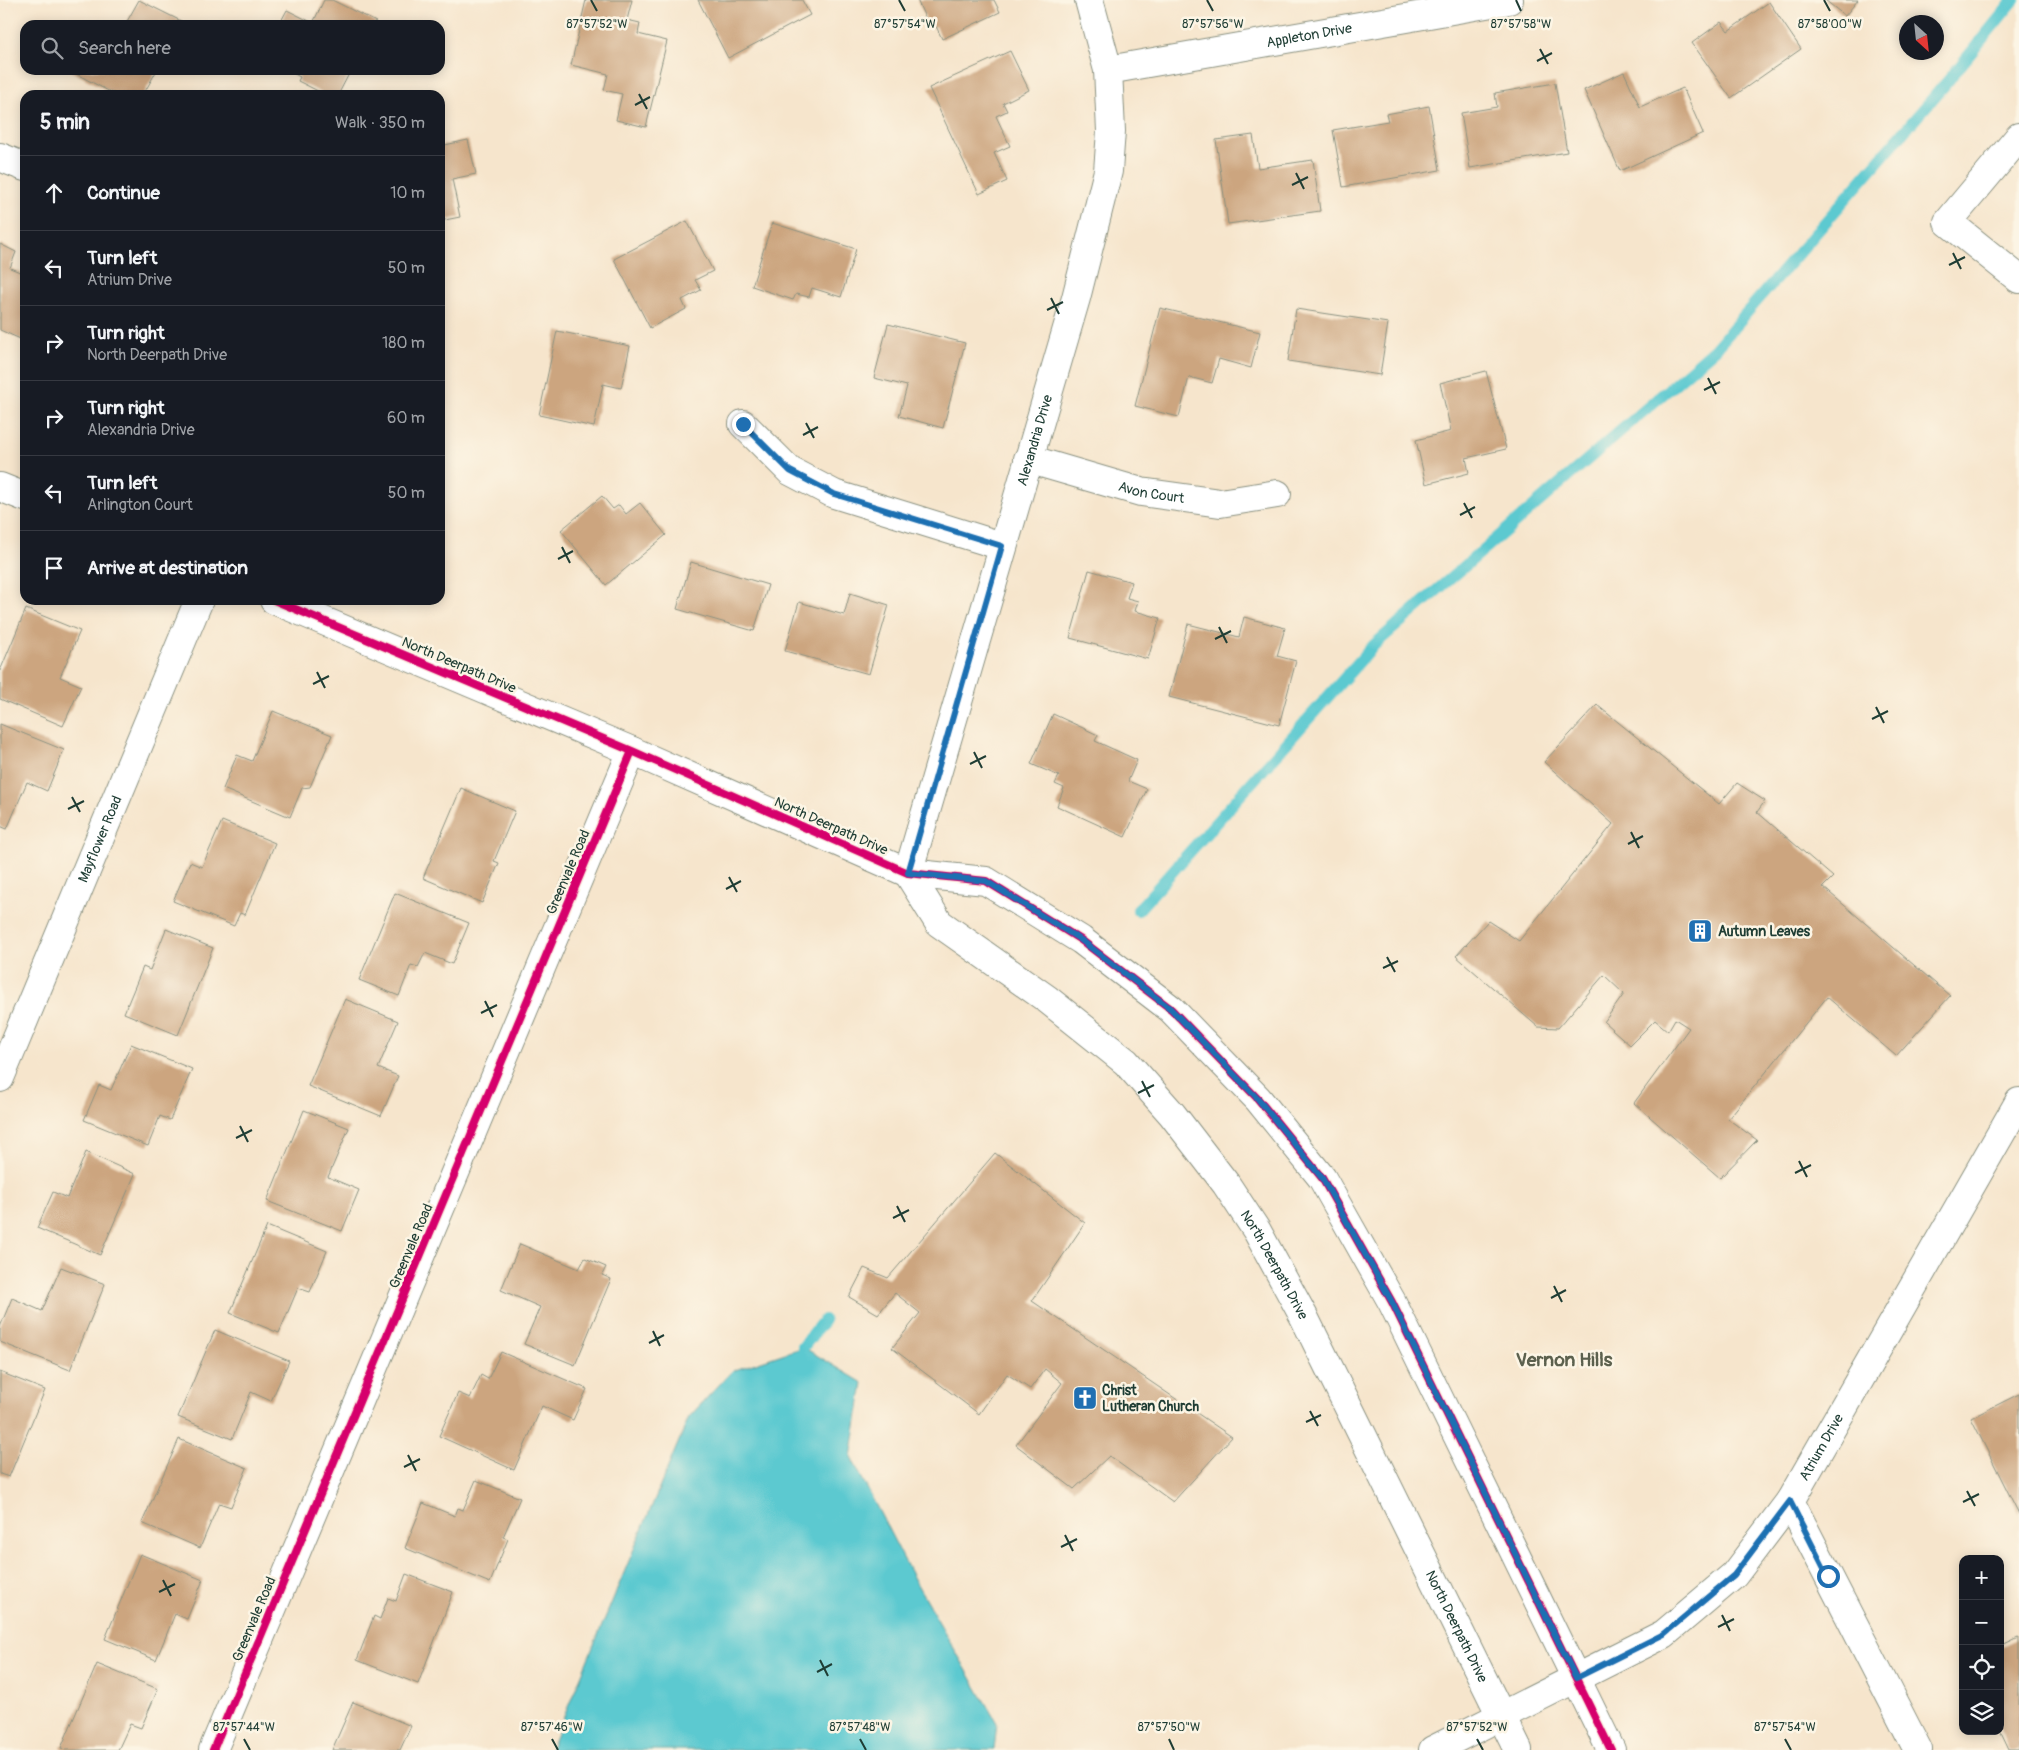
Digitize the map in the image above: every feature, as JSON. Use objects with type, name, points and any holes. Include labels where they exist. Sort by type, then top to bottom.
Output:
[{"type":"street","name":"Alexandria Drive","points":[[908,873],[1076,298],[1108,171],[1111,131],[1108,70],[1089,0]]},
{"type":"street","name":"Appleton Drive","points":[[1108,70],[1509,0]]},
{"type":"street","points":[[2019,137],[1948,222],[2019,279]]},
{"type":"street","points":[[0,157],[20,165]]},
{"type":"street","points":[[743,424],[790,471],[834,494],[1002,546]]},
{"type":"street","name":"Avon Court","points":[[1028,460],[1141,492],[1220,503],[1277,494]]},
{"type":"street","points":[[0,487],[20,495]]},
{"type":"street","name":"Mayflower Road","points":[[0,1078],[197,605]]},
{"type":"street","name":"North Deerpath Drive","points":[[286,605],[632,751],[908,873],[986,881],[1081,940],[1171,1009],[1258,1099],[1322,1178],[1392,1302],[1611,1750]]},
{"type":"street","name":"Greenvale Road","points":[[213,1750],[632,751]]},
{"type":"street","name":"North Deerpath Drive","points":[[908,873],[939,923],[1047,998],[1126,1062],[1172,1114],[1226,1184],[1257,1231],[1308,1325],[1518,1750]]},
{"type":"street","name":"Atrium Drive","points":[[1433,1750],[1664,1634],[1734,1575],[1790,1501],[2019,1102]]},
{"type":"street","points":[[1790,1501],[1918,1750]]},
{"type":"water","points":[[803,1347],[863,1383],[851,1457],[914,1579],[997,1723],[994,1750],[550,1750],[689,1417],[732,1371]]},
{"type":"building","points":[[139,0],[179,20],[128,20]]},
{"type":"building","points":[[324,0],[332,0],[372,20],[314,20]]},
{"type":"building","points":[[586,0],[632,0],[627,20],[640,23],[638,34],[667,41],[646,127],[616,120],[622,94],[604,90],[608,74],[571,65]]},
{"type":"building","points":[[698,0],[802,0],[810,15],[728,58]]},
{"type":"building","points":[[917,0],[994,0],[1000,12],[942,39],[936,26],[930,28]]},
{"type":"building","points":[[1825,0],[1858,0],[1845,16]]},
{"type":"building","points":[[1769,2],[1801,49],[1731,98],[1692,43],[1721,22],[1728,31]]},
{"type":"building","points":[[287,10],[307,20],[282,20]]},
{"type":"building","points":[[1010,51],[1029,90],[1003,103],[1007,111],[996,116],[1010,146],[994,153],[1007,181],[979,194],[929,88]]},
{"type":"building","points":[[1624,72],[1640,107],[1683,88],[1703,133],[1620,171],[1584,90]]},
{"type":"building","points":[[78,75],[154,75],[146,90],[107,90]]},
{"type":"building","points":[[296,75],[348,75],[341,90],[316,90],[298,81],[300,77]]},
{"type":"building","points":[[1555,83],[1567,152],[1470,168],[1461,113],[1497,107],[1495,93]]},
{"type":"building","points":[[1429,106],[1440,170],[1343,187],[1333,130],[1388,121],[1386,114]]},
{"type":"building","points":[[1253,135],[1258,168],[1313,160],[1320,211],[1228,224],[1216,140]]},
{"type":"building","points":[[468,140],[476,174],[452,179],[460,217],[445,220],[445,145]]},
{"type":"building","points":[[687,221],[713,271],[695,280],[701,290],[682,300],[686,309],[650,328],[614,259]]},
{"type":"building","points":[[772,223],[856,249],[841,297],[812,288],[809,297],[796,294],[793,300],[752,286]]},
{"type":"building","points":[[0,244],[16,252],[10,268],[20,272],[20,339],[0,330]]},
{"type":"building","points":[[1160,308],[1260,332],[1251,368],[1219,359],[1212,383],[1189,377],[1179,417],[1135,406]]},
{"type":"building","points":[[1296,309],[1388,323],[1380,375],[1288,361]]},
{"type":"building","points":[[888,324],[965,343],[943,428],[899,416],[907,386],[874,378]]},
{"type":"building","points":[[557,331],[630,346],[621,388],[603,384],[594,427],[539,415]]},
{"type":"building","points":[[1486,371],[1506,449],[1466,458],[1469,473],[1426,484],[1416,440],[1451,431],[1440,383]]},
{"type":"building","points":[[602,496],[613,509],[619,505],[626,514],[640,503],[666,535],[606,585],[561,530]]},
{"type":"building","points":[[691,562],[768,585],[754,631],[677,609]]},
{"type":"building","points":[[1089,570],[1132,582],[1127,598],[1138,601],[1135,611],[1160,618],[1148,659],[1070,638]]},
{"type":"building","points":[[850,593],[889,605],[869,674],[785,651],[799,602],[844,615]]},
{"type":"building","points":[[26,609],[80,631],[60,677],[81,686],[63,726],[0,699],[0,671]]},
{"type":"building","points":[[1244,617],[1285,628],[1277,656],[1296,661],[1279,725],[1169,697],[1188,624],[1239,637]]},
{"type":"building","name":"Autumn Leaves","points":[[1597,705],[1719,804],[1737,783],[1765,801],[1757,812],[1833,877],[1823,887],[1950,996],[1896,1056],[1827,997],[1728,1119],[1757,1140],[1720,1178],[1634,1103],[1689,1028],[1675,1019],[1668,1031],[1655,1020],[1630,1045],[1604,1022],[1624,994],[1604,975],[1558,1028],[1538,1027],[1456,956],[1488,921],[1519,941],[1613,824],[1544,762]]},
{"type":"building","points":[[273,711],[332,735],[310,787],[302,788],[290,817],[223,789],[237,755],[252,761]]},
{"type":"building","points":[[1053,714],[1098,735],[1095,741],[1137,760],[1128,781],[1147,789],[1125,837],[1057,806],[1064,788],[1055,784],[1059,776],[1031,764]]},
{"type":"building","points":[[0,724],[64,750],[47,791],[27,782],[7,829],[0,826]]},
{"type":"building","points":[[461,788],[515,811],[494,861],[499,863],[482,903],[423,878]]},
{"type":"building","points":[[222,821],[275,843],[245,915],[240,913],[234,926],[173,901],[190,862],[202,867]]},
{"type":"building","points":[[395,893],[469,923],[452,964],[425,953],[418,967],[411,965],[399,996],[359,980]]},
{"type":"building","points":[[166,929],[213,948],[178,1035],[124,1013],[143,967],[150,970]]},
{"type":"building","points":[[345,999],[398,1021],[378,1068],[398,1076],[381,1116],[308,1086]]},
{"type":"building","points":[[131,1044],[192,1069],[170,1120],[160,1116],[148,1146],[84,1120],[99,1085],[111,1090]]},
{"type":"building","points":[[304,1110],[349,1128],[328,1177],[359,1190],[342,1231],[267,1201]]},
{"type":"building","points":[[86,1152],[135,1174],[100,1255],[37,1228],[53,1192],[67,1198]]},
{"type":"building","points":[[995,1153],[1085,1223],[1032,1301],[1232,1437],[1173,1502],[1109,1456],[1074,1489],[1016,1445],[1062,1383],[1045,1369],[1030,1389],[1007,1374],[979,1414],[892,1348],[920,1313],[895,1293],[878,1314],[849,1297],[864,1268],[888,1278]]},
{"type":"building","points":[[267,1226],[327,1251],[310,1292],[298,1288],[279,1333],[230,1313]]},
{"type":"building","points":[[520,1244],[579,1269],[585,1258],[606,1267],[602,1275],[611,1279],[575,1365],[524,1344],[540,1307],[501,1290]]},
{"type":"building","points":[[61,1267],[105,1284],[70,1370],[0,1342],[0,1327],[12,1298],[42,1311]]},
{"type":"building","points":[[215,1330],[289,1361],[271,1401],[251,1392],[232,1439],[178,1417]]},
{"type":"building","points":[[501,1352],[587,1389],[573,1420],[542,1406],[514,1470],[439,1436],[458,1393],[470,1398],[481,1375],[488,1379]]},
{"type":"building","points":[[0,1372],[45,1390],[9,1477],[0,1474]]},
{"type":"building","points":[[2019,1394],[2019,1514],[1971,1418]]},
{"type":"building","points":[[179,1439],[247,1468],[231,1507],[219,1503],[200,1548],[142,1523]]},
{"type":"building","points":[[476,1480],[520,1498],[503,1537],[508,1539],[490,1583],[405,1548],[423,1503],[455,1516],[458,1508],[463,1510]]},
{"type":"building","points":[[140,1554],[203,1580],[187,1619],[175,1614],[156,1660],[105,1639]]},
{"type":"building","points":[[406,1574],[453,1592],[418,1684],[357,1660],[374,1616],[380,1619],[388,1598],[396,1601]]},
{"type":"building","points":[[2019,1638],[2019,1750],[2009,1750],[2002,1735],[2004,1735],[2004,1645]]},
{"type":"building","points":[[97,1664],[158,1689],[141,1728],[130,1724],[118,1750],[65,1750],[61,1748]]},
{"type":"building","points":[[353,1702],[411,1726],[400,1750],[332,1750]]},
{"type":"waterway","points":[[1138,910],[1374,645],[1715,349],[1947,82],[2014,0]]},
{"type":"waterway","points":[[803,1347],[824,1320]]},
{"type":"cycle path","points":[[286,605],[632,751],[908,873],[986,881],[1081,940],[1171,1009],[1258,1099],[1322,1178],[1392,1302],[1611,1750]]},
{"type":"cycle path","points":[[213,1750],[632,751]]},
{"type":"place","name":"Autumn Leaves","points":[[1700,931]]},
{"type":"place","name":"Christ Lutheran Church","points":[[1085,1398]]},
{"type":"district","name":"Vernon Hills","points":[[1564,1360]]},
{"type":"route","points":[[743,424],[790,471],[834,494],[1002,546],[908,873],[986,881],[1081,940],[1171,1009],[1258,1099],[1322,1178],[1392,1302],[1519,1558],[1576,1678],[1664,1634],[1734,1575],[1790,1501],[1828,1576]]}]
